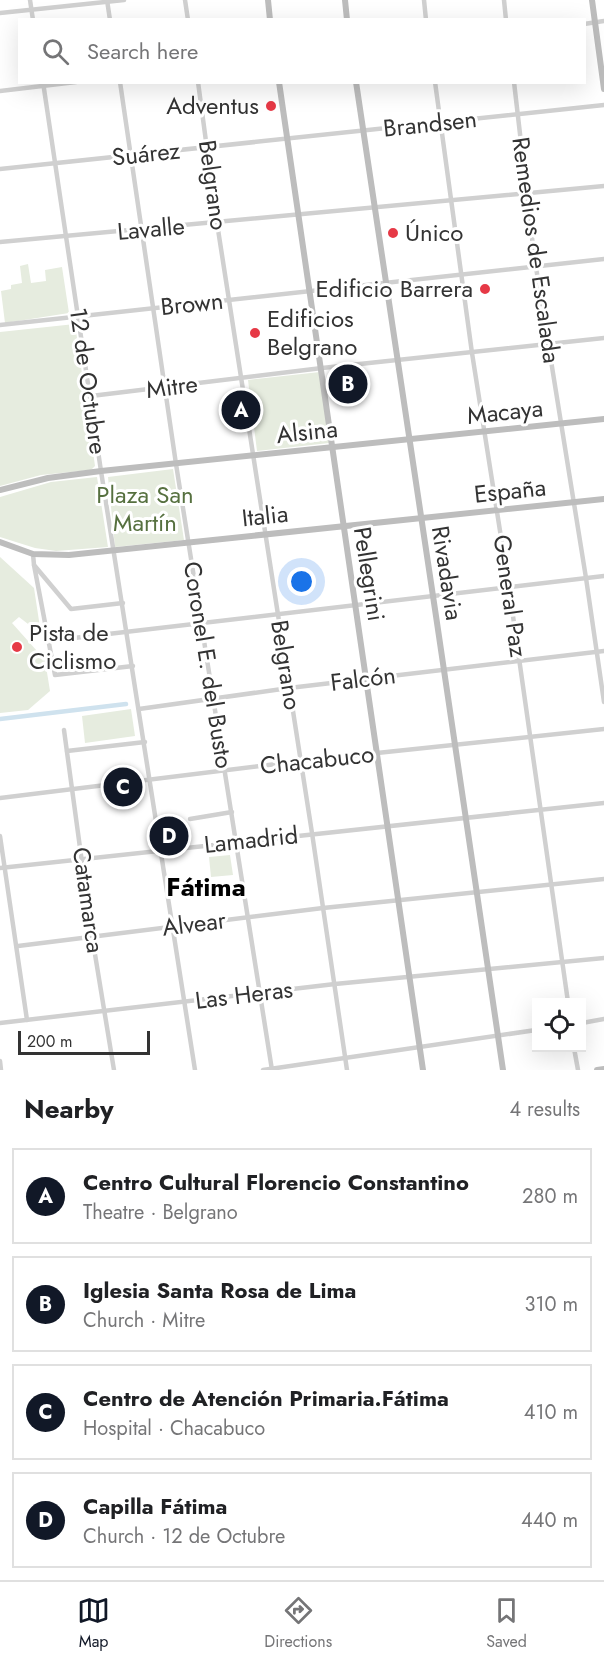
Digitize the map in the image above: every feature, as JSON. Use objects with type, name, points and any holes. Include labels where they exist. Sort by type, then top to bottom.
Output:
[{"type":"main road","points":[[268,0],[270,18]]},
{"type":"main road","points":[[345,0],[347,18]]},
{"type":"main road","points":[[592,0],[604,89]]},
{"type":"main road","name":"Pellegrini","points":[[279,84],[423,1070]]},
{"type":"main road","name":"Rivadavia","points":[[356,84],[384,283],[445,670],[503,1070]]},
{"type":"main road","name":"Macaya","points":[[409,440],[604,419]]},
{"type":"main road","name":"Alsina","points":[[0,490],[48,478],[101,471],[409,440]]},
{"type":"main road","name":"España","points":[[420,517],[604,499]]},
{"type":"main road","name":"Italia","points":[[0,542],[33,554],[69,555],[420,517]]},
{"type":"main road","points":[[597,1070],[604,1069]]},
{"type":"street","points":[[30,0],[33,18]]},
{"type":"street","points":[[0,13],[124,0]]},
{"type":"street","points":[[185,0],[188,18]]},
{"type":"street","points":[[424,0],[426,18]]},
{"type":"street","points":[[504,0],[506,18]]},
{"type":"street","points":[[107,1],[110,18]]},
{"type":"street","points":[[586,24],[604,21]]},
{"type":"street","points":[[0,91],[43,84]]},
{"type":"street","name":"12 de Octubre","points":[[43,84],[195,1070]]},
{"type":"street","name":"Coronel E. del Busto","points":[[120,84],[140,230],[271,1069]]},
{"type":"street","name":"Belgrano","points":[[198,84],[217,223],[347,1070]]},
{"type":"street","name":"General Paz","points":[[435,84],[472,352],[486,432],[567,998]]},
{"type":"street","name":"Remedios de Escalada","points":[[514,84],[536,267],[604,702]]},
{"type":"street","name":"Brandsen","points":[[363,132],[604,105]]},
{"type":"street","name":"Suárez","points":[[0,169],[363,132]]},
{"type":"street","name":"Lavalle","points":[[0,242],[604,186]]},
{"type":"street","name":"Brown","points":[[1,325],[604,259]]},
{"type":"street","points":[[0,317],[1,325]]},
{"type":"street","name":"Mitre","points":[[91,396],[322,368],[604,338]]},
{"type":"street","points":[[33,554],[55,675],[133,666]]},
{"type":"street","points":[[34,565],[74,610],[123,603]]},
{"type":"street","points":[[48,641],[604,576]]},
{"type":"street","name":"Falcón","points":[[139,709],[289,688],[604,651]]},
{"type":"street","name":"Chacabuco","points":[[0,798],[150,778],[604,729]]},
{"type":"street","name":"Catamarca","points":[[64,730],[114,1070]]},
{"type":"street","points":[[67,751],[145,742]]},
{"type":"street","name":"Lamadrid","points":[[3,868],[541,808],[604,803]]},
{"type":"street","points":[[190,819],[231,812]]},
{"type":"street","points":[[0,836],[3,868],[18,946],[27,1020]]},
{"type":"street","name":"Alvear","points":[[18,946],[323,908],[399,902],[604,879]]},
{"type":"street","name":"Las Heras","points":[[0,1023],[335,984],[604,958]]},
{"type":"street","points":[[586,1022],[604,1019]]},
{"type":"street","points":[[263,1070],[532,1031]]},
{"type":"street","points":[[575,1052],[578,1070]]},
{"type":"street","points":[[0,1060],[1,1067]]},
{"type":"green space","points":[[28,264],[31,283],[46,281],[45,270],[62,267],[69,313],[5,323],[1,291],[11,289],[11,285],[22,283],[20,266]]},
{"type":"green space","points":[[75,324],[95,466],[91,470],[41,475],[0,486],[0,332]]},
{"type":"green space","points":[[320,372],[329,443],[257,451],[248,380]]},
{"type":"green space","name":"Plaza San Martín","points":[[173,469],[184,540],[115,547],[108,477]]},
{"type":"green space","points":[[97,477],[108,547],[56,551],[35,548],[0,537],[0,497],[51,482]]},
{"type":"green space","name":"Pista de Ciclismo","points":[[0,557],[34,588],[41,634],[19,617],[12,623],[45,660],[50,691],[28,710],[0,713]]},
{"type":"green space","points":[[131,709],[135,736],[85,743],[82,716]]},
{"type":"green space","points":[[230,855],[233,875],[211,877],[209,857]]},
{"type":"waterway","points":[[0,719],[126,704]]},
{"type":"place","name":"Adventus","points":[[271,106]]},
{"type":"place","name":"Único","points":[[393,233]]},
{"type":"place","name":"Edificio Barrera","points":[[485,289]]},
{"type":"place","name":"Edificios Belgrano","points":[[255,333]]},
{"type":"place","name":"Iglesia Santa Rosa de Lima","points":[[348,384]]},
{"type":"place","name":"Centro Cultural Florencio Constantino","points":[[241,410]]},
{"type":"place","name":"Pista de Ciclismo","points":[[17,647]]},
{"type":"place","name":"Centro de Atención Primaria.Fátima","points":[[123,787]]},
{"type":"place","name":"Capilla Fátima","points":[[169,836]]},
{"type":"district","name":"Fátima","points":[[206,887]]}]
